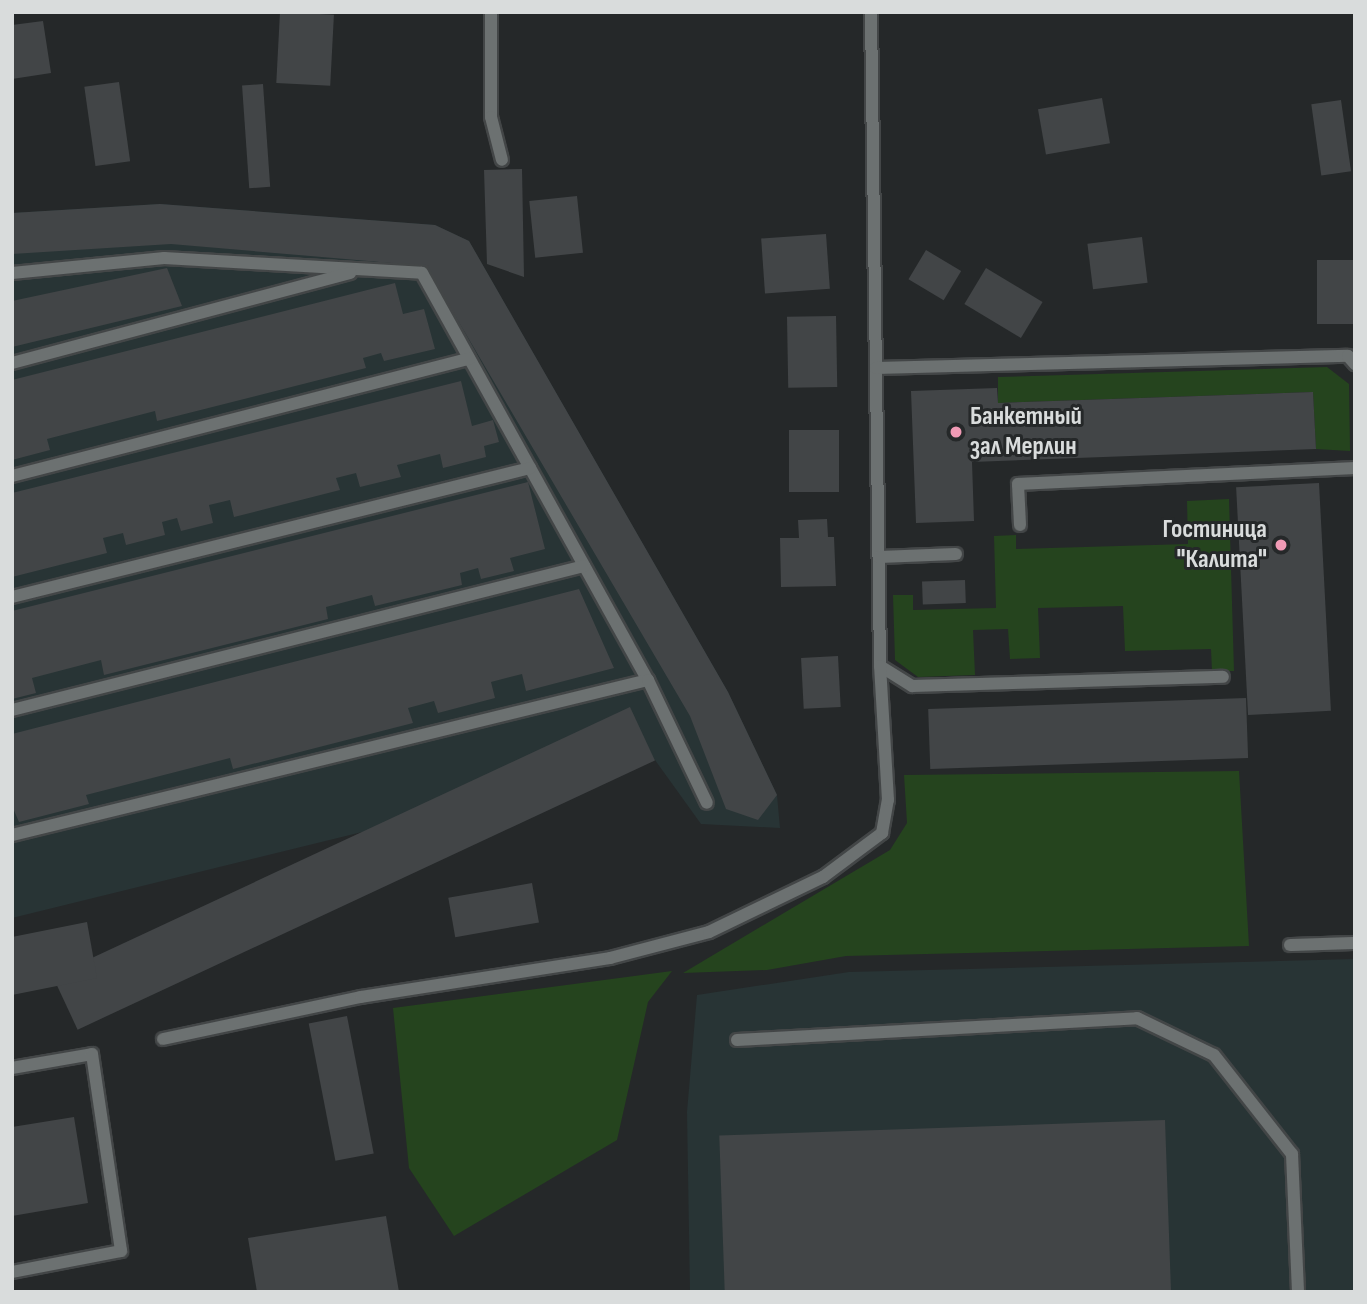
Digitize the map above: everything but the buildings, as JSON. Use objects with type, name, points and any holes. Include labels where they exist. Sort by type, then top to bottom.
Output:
[{"type":"lane","points":[[491,12],[491,117],[502,160]]},
{"type":"lane","points":[[163,1039],[361,997],[610,958],[709,932],[823,877],[883,833],[888,800],[880,666],[871,12]]},
{"type":"lane","points":[[12,272],[164,258],[422,273],[648,680],[707,803]]},
{"type":"lane","points":[[12,363],[361,270]]},
{"type":"lane","points":[[876,368],[1348,356],[1355,365]]},
{"type":"lane","points":[[12,476],[469,359]]},
{"type":"lane","points":[[12,597],[530,468]]},
{"type":"lane","points":[[1020,525],[1018,484],[1355,468]]},
{"type":"lane","points":[[879,557],[956,554]]},
{"type":"lane","points":[[12,710],[584,566]]},
{"type":"lane","points":[[880,666],[912,686],[1223,677]]},
{"type":"lane","points":[[12,835],[648,680]]},
{"type":"lane","points":[[1290,944],[1355,943]]},
{"type":"lane","points":[[737,1040],[1137,1018],[1214,1055],[1292,1154],[1298,1292]]},
{"type":"lane","points":[[12,1068],[92,1054],[121,1251],[12,1272]]},
{"type":"shaded area","points":[[160,204],[435,225],[469,241],[728,692],[777,795],[780,828],[701,824],[655,760],[12,918],[12,213]]},
{"type":"shaded area","points":[[1355,959],[1355,1292],[690,1292],[687,1112],[697,995],[849,972]]},
{"type":"green space","points":[[1327,367],[1349,384],[1350,451],[1316,449],[1313,392],[998,403],[998,377]]},
{"type":"green space","points":[[1229,499],[1234,671],[1212,671],[1211,649],[1125,651],[1123,606],[1038,608],[1040,658],[1010,659],[1008,629],[973,630],[975,675],[918,677],[895,660],[893,595],[913,595],[913,610],[996,608],[994,536],[1016,535],[1016,549],[1188,544],[1187,501]]},
{"type":"green space","points":[[1239,771],[1249,946],[846,956],[767,970],[683,973],[890,850],[907,823],[904,775]]},
{"type":"green space","points":[[672,971],[648,1002],[617,1140],[454,1236],[409,1168],[393,1008]]},
{"type":"place","name":"Банкетный зал Мерлин","points":[[956,432]]},
{"type":"place","name":"Гостиница \"Калита\"","points":[[1281,545]]}]
